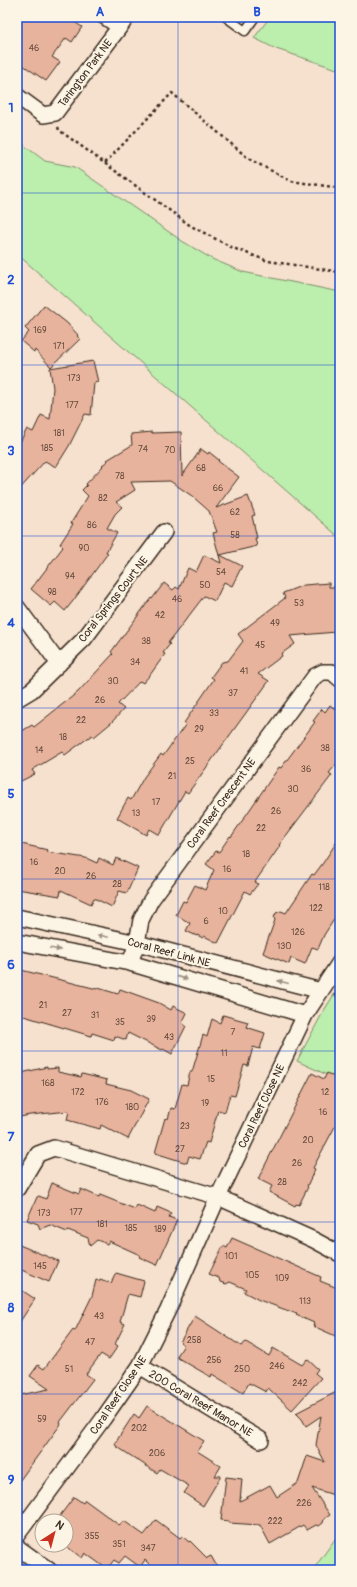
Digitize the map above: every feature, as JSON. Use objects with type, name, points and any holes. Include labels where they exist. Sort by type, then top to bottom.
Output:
[{"type":"street","name":"Tarington Park NE","points":[[17,96],[43,115],[55,113],[127,17]]},
{"type":"street","name":"Coral Springs Court NE","points":[[17,699],[32,690],[84,638],[164,532]]},
{"type":"street","points":[[17,607],[59,664]]},
{"type":"street","name":"Coral Reef Crescent NE","points":[[130,963],[141,920],[150,900],[315,676],[323,672],[332,672],[340,679]]},
{"type":"street","name":"Coral Reef Link NE","points":[[17,918],[136,943],[328,993]]},
{"type":"street","name":"Coral Reef Link NE","points":[[17,942],[130,963],[305,1016]]},
{"type":"street","points":[[305,1016],[328,993],[340,962]]},
{"type":"street","name":"Coral Reef Close NE","points":[[17,1535],[103,1419],[140,1366],[168,1310],[218,1197],[305,1016]]},
{"type":"street","points":[[17,1189],[38,1154],[54,1148],[218,1197],[314,1240],[340,1254]]},
{"type":"street","name":"200 Coral Reef Manor NE","points":[[140,1366],[261,1440]]},
{"type":"street","points":[[17,1547],[49,1570]]},
{"type":"lane","points":[[99,17],[118,30]]},
{"type":"lane","points":[[226,17],[245,31],[255,17]]},
{"type":"path","points":[[104,163],[172,93],[249,159],[291,181],[340,188]]},
{"type":"path","points":[[55,113],[59,130],[191,226],[233,248],[268,261],[340,272]]},
{"type":"path","points":[[328,993],[340,1000]]},
{"type":"green space","points":[[270,17],[340,17],[340,70],[276,49],[254,38]]},
{"type":"green space","points":[[17,140],[45,161],[75,167],[182,241],[212,259],[243,272],[340,292],[340,538],[17,254]]},
{"type":"green space","points":[[340,985],[340,1081],[297,1061],[323,1012]]},
{"type":"green space","points":[[340,1532],[340,1570],[313,1570]]},
{"type":"building","points":[[17,17],[67,17],[82,27],[72,42],[66,38],[52,57],[60,62],[46,81],[17,61]]},
{"type":"building","points":[[44,305],[67,323],[80,339],[51,367],[35,350],[34,352],[21,341],[29,332],[25,328]]},
{"type":"building","points":[[93,361],[98,382],[94,383],[91,415],[85,414],[69,446],[56,467],[45,461],[17,492],[17,448],[27,429],[33,432],[41,415],[50,419],[53,388],[50,368]]},
{"type":"building","points":[[181,432],[182,476],[201,449],[208,454],[209,452],[239,477],[216,508],[248,496],[255,515],[252,516],[257,538],[255,538],[257,546],[220,555],[242,566],[232,586],[224,582],[215,601],[204,596],[168,643],[170,644],[163,653],[165,654],[150,675],[143,683],[140,681],[118,704],[124,709],[111,723],[94,737],[92,735],[65,755],[62,752],[32,770],[35,774],[17,783],[17,734],[32,725],[34,727],[78,692],[113,654],[111,652],[164,583],[173,590],[176,587],[179,589],[188,568],[196,572],[204,555],[221,563],[213,533],[217,532],[209,511],[192,496],[170,481],[131,482],[135,490],[116,502],[122,507],[115,514],[107,528],[117,533],[106,552],[108,553],[65,611],[55,602],[51,606],[31,589],[63,547],[60,544],[88,496],[82,490],[87,485],[86,484],[103,466],[102,465],[108,461],[107,460],[132,445],[131,434]]},
{"type":"building","points":[[329,583],[329,587],[340,587],[340,620],[335,620],[336,632],[290,636],[295,644],[258,674],[269,681],[188,793],[185,791],[159,835],[149,829],[146,835],[117,818],[128,798],[131,800],[144,777],[161,754],[163,756],[186,724],[184,723],[214,679],[211,677],[222,662],[228,661],[243,641],[238,634],[285,598],[283,593],[304,585]]},
{"type":"building","points":[[330,705],[340,713],[340,760],[329,773],[332,775],[279,845],[280,846],[255,882],[258,884],[250,894],[245,891],[218,943],[204,936],[203,938],[186,931],[190,923],[176,915],[183,901],[186,902],[195,885],[205,890],[214,870],[206,864],[216,851],[219,852],[230,836],[231,837],[279,767],[281,768],[315,722],[313,721],[322,709],[325,712]]},
{"type":"building","points":[[340,837],[340,910],[324,935],[318,949],[312,947],[305,964],[291,958],[289,964],[263,953],[275,920],[274,918],[276,913],[281,911],[286,913],[312,874],[314,875]]},
{"type":"building","points":[[17,843],[48,850],[47,852],[86,858],[97,863],[99,858],[113,865],[116,858],[138,868],[127,893],[119,891],[112,907],[94,898],[91,904],[61,890],[60,896],[17,889]]},
{"type":"building","points":[[17,969],[118,994],[120,989],[159,1003],[171,1010],[173,1006],[187,1013],[182,1023],[186,1026],[172,1054],[128,1033],[126,1040],[115,1036],[114,1040],[92,1033],[91,1036],[17,1014]]},
{"type":"building","points":[[223,1015],[248,1022],[246,1027],[265,1033],[260,1049],[253,1047],[248,1066],[244,1065],[235,1096],[230,1095],[225,1112],[218,1110],[209,1143],[206,1142],[200,1159],[189,1156],[187,1163],[155,1153],[165,1118],[168,1119],[171,1108],[175,1109],[182,1084],[187,1085],[203,1035],[207,1037],[212,1019],[220,1023]]},
{"type":"building","points":[[47,1067],[47,1069],[58,1068],[58,1072],[81,1077],[82,1074],[107,1080],[106,1084],[131,1090],[149,1099],[128,1139],[101,1125],[100,1129],[67,1120],[69,1111],[20,1117],[17,1106],[17,1074]]},
{"type":"building","points":[[312,1073],[324,1079],[327,1073],[340,1080],[340,1117],[313,1168],[315,1169],[299,1205],[296,1204],[295,1206],[269,1192],[272,1186],[258,1179]]},
{"type":"building","points":[[52,1183],[79,1194],[81,1189],[99,1197],[100,1195],[135,1209],[137,1205],[155,1213],[157,1207],[171,1213],[169,1217],[177,1220],[157,1265],[139,1257],[140,1255],[109,1241],[107,1244],[97,1240],[90,1246],[88,1238],[50,1225],[40,1229],[38,1224],[27,1220],[37,1197],[39,1196],[46,1199]]},
{"type":"building","points":[[232,1238],[321,1277],[320,1281],[340,1289],[340,1338],[313,1326],[314,1323],[296,1315],[297,1314],[259,1300],[244,1292],[246,1289],[230,1282],[226,1284],[220,1282],[219,1278],[209,1274],[223,1246],[227,1248]]},
{"type":"building","points":[[17,1244],[58,1261],[49,1282],[17,1268]]},
{"type":"building","points":[[116,1273],[144,1281],[140,1297],[128,1294],[120,1322],[125,1324],[115,1344],[118,1346],[109,1359],[101,1354],[86,1374],[93,1379],[60,1422],[61,1424],[17,1484],[17,1399],[20,1395],[49,1389],[30,1376],[38,1365],[44,1369],[73,1330],[75,1331],[92,1296],[96,1280],[99,1281],[100,1279],[111,1283]]},
{"type":"building","points":[[17,1287],[35,1299],[17,1326]]},
{"type":"building","points":[[195,1316],[241,1346],[246,1342],[269,1356],[273,1348],[302,1365],[307,1359],[318,1369],[315,1373],[321,1378],[292,1410],[268,1388],[266,1392],[249,1383],[243,1393],[212,1374],[211,1377],[178,1358],[177,1356],[184,1345],[180,1342]]},
{"type":"building","points":[[340,1390],[340,1497],[312,1488],[330,1515],[324,1519],[323,1523],[307,1530],[303,1525],[270,1544],[260,1525],[229,1523],[229,1521],[221,1520],[226,1477],[242,1479],[240,1501],[270,1485],[277,1497],[298,1483],[307,1456],[325,1462],[316,1445],[321,1416],[306,1426],[296,1413]]},
{"type":"building","points":[[147,1406],[204,1441],[197,1451],[221,1466],[215,1476],[221,1476],[203,1506],[184,1493],[189,1486],[160,1469],[157,1473],[116,1446],[115,1444],[134,1414],[139,1418]]},
{"type":"building","points":[[74,1497],[83,1503],[85,1500],[119,1525],[124,1521],[144,1535],[156,1520],[180,1538],[182,1536],[189,1542],[190,1541],[207,1558],[211,1556],[219,1570],[155,1570],[145,1560],[140,1567],[125,1556],[119,1563],[114,1560],[107,1569],[85,1553],[82,1558],[74,1552],[74,1513],[62,1513]]}]
